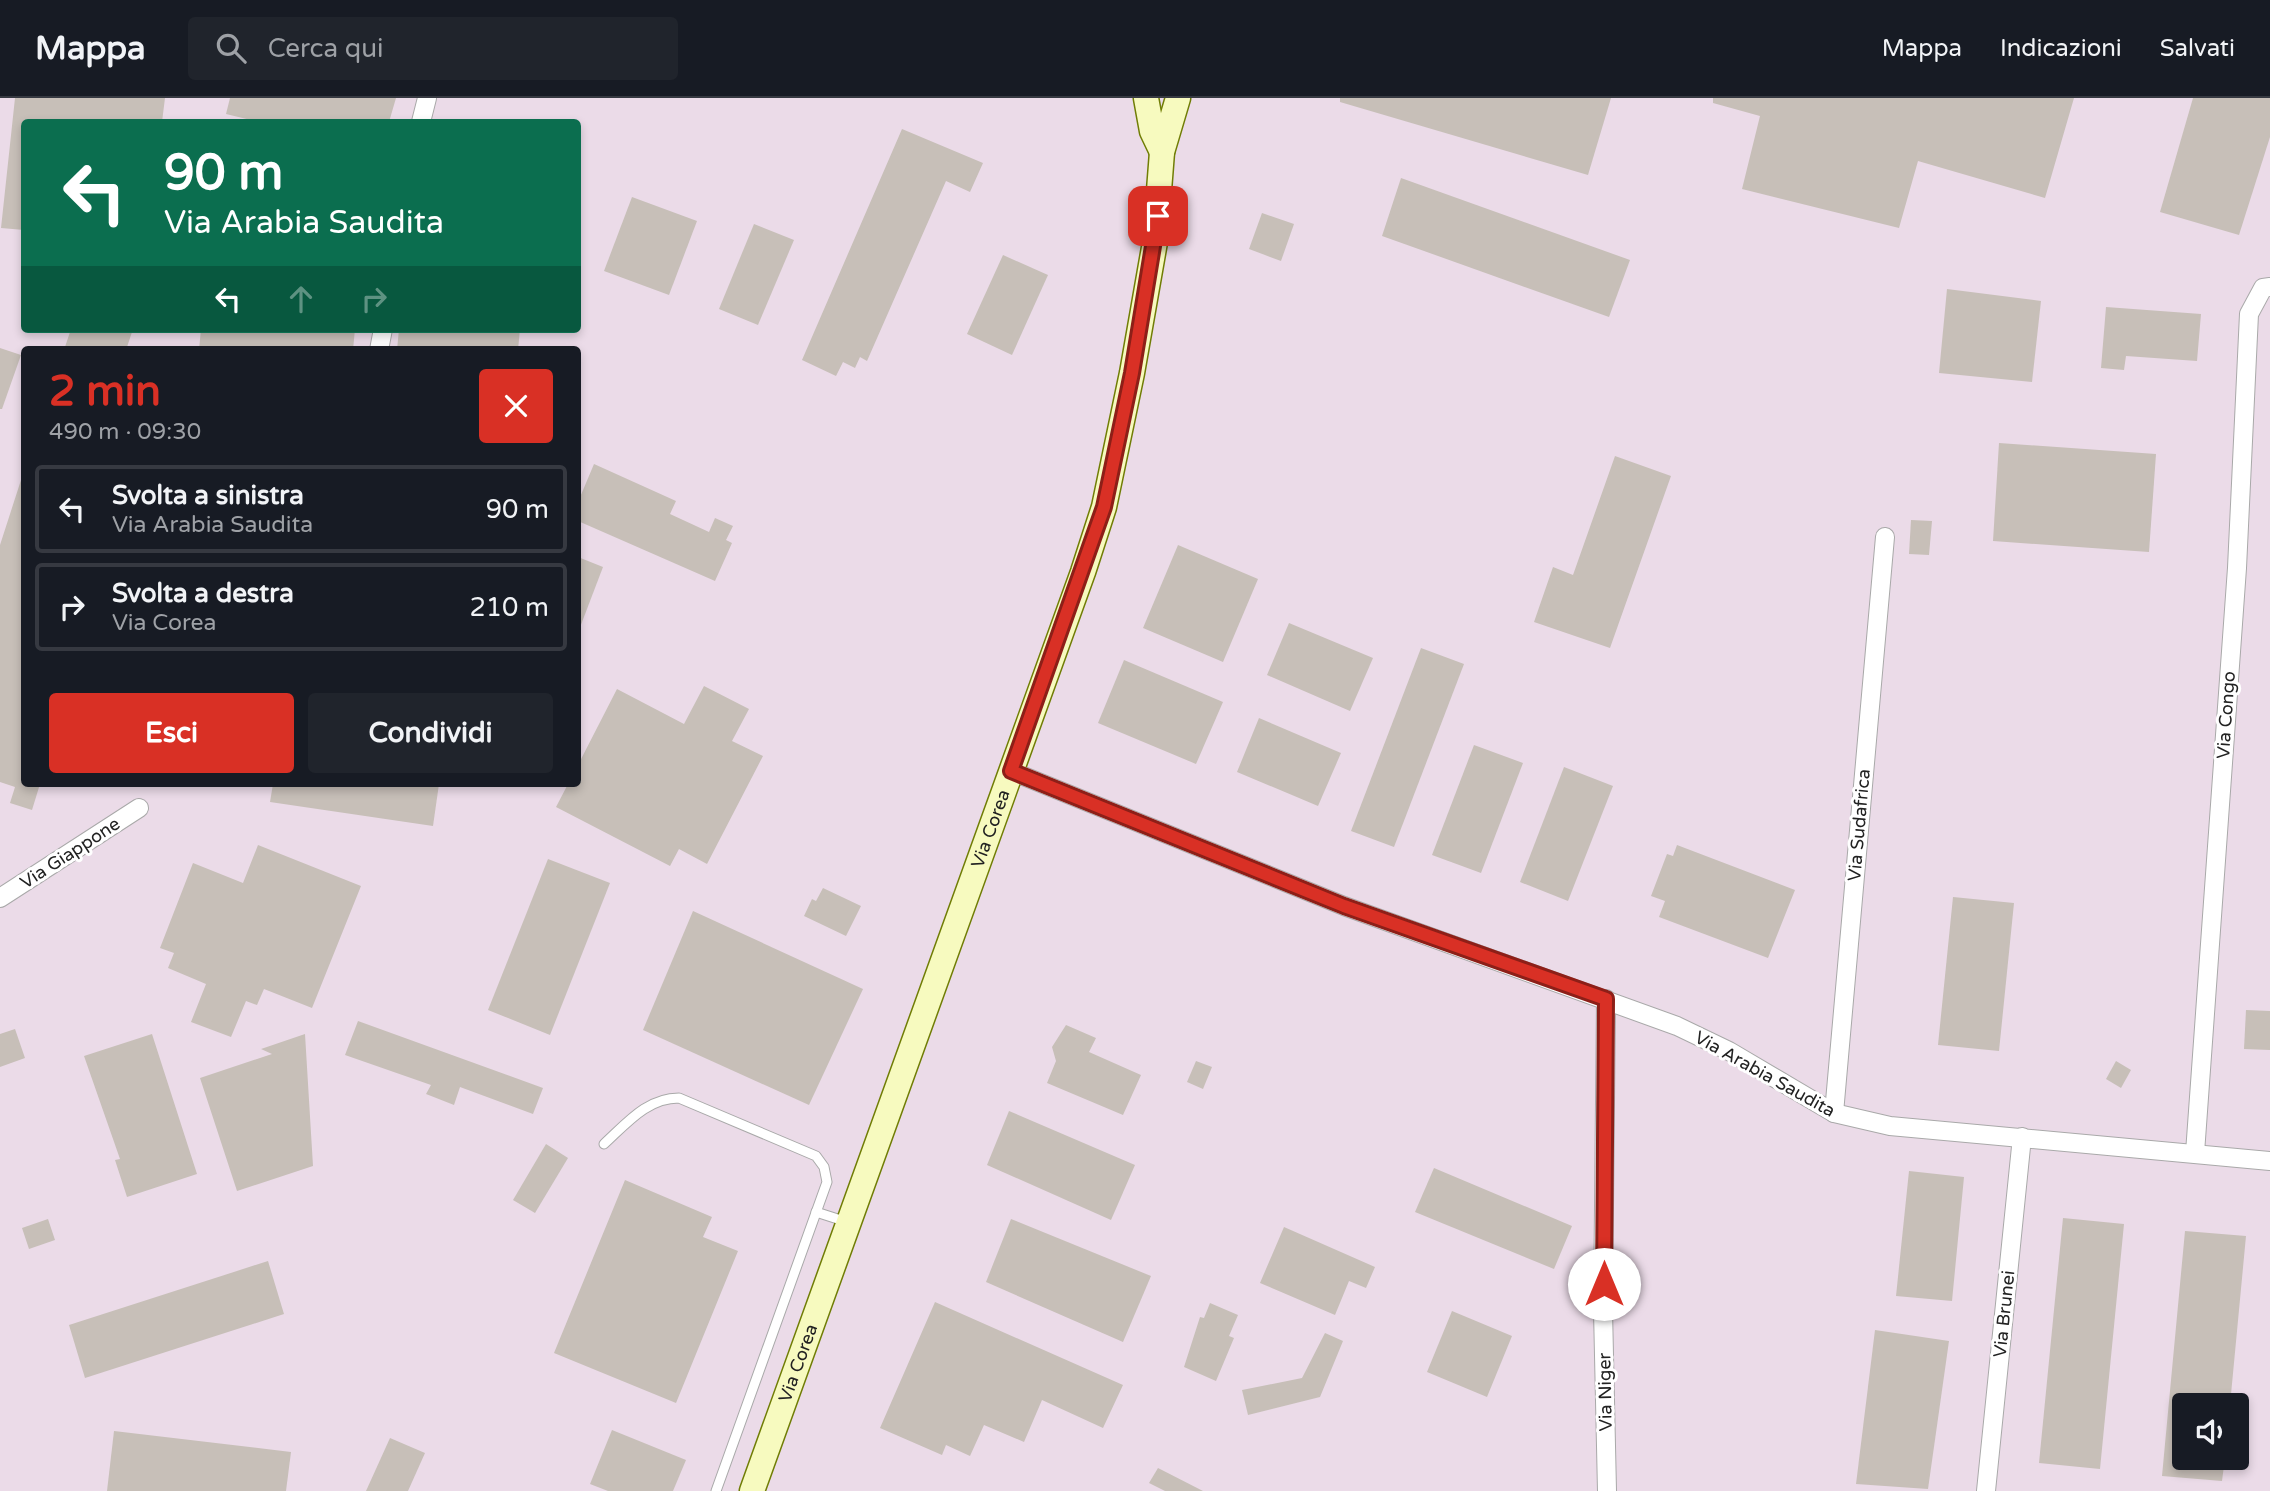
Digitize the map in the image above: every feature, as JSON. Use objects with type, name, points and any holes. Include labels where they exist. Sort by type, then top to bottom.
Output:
[{"type":"street","points":[[422,119],[427,98]]},
{"type":"street","points":[[1146,98],[1152,131],[1162,152]]},
{"type":"street","points":[[1162,152],[1178,98]]},
{"type":"street","name":"Via Corea","points":[[752,1491],[1104,507],[1156,242],[1162,152]]},
{"type":"street","name":"Via Congo","points":[[2195,1153],[2237,568],[2249,314],[2263,288],[2270,287]]},
{"type":"street","name":"Via Sudafrica","points":[[1834,1113],[1885,537]]},
{"type":"street","name":"Via Arabia Saudita","points":[[1011,771],[1344,906],[1606,999],[1729,1051],[1834,1113],[1890,1126],[2270,1161]]},
{"type":"street","name":"Via Giappone","points":[[0,898],[139,808]]},
{"type":"street","name":"Via Niger","points":[[1606,999],[1604,1310],[1607,1491]]},
{"type":"street","name":"Via Brunei","points":[[1986,1491],[2022,1137]]},
{"type":"lane","points":[[604,1144],[647,1105],[662,1098],[679,1098],[816,1156],[824,1167],[827,1182],[716,1491]]},
{"type":"lane","points":[[816,1212],[849,1223]]},
{"type":"shaded area","points":[[0,98],[2270,98],[2270,1491],[0,1491]]},
{"type":"building","points":[[15,98],[165,98],[162,119],[21,119],[21,230],[1,228]]},
{"type":"building","points":[[230,98],[396,98],[390,119],[247,119],[226,114]]},
{"type":"building","points":[[1340,98],[1611,98],[1588,175],[1340,102]]},
{"type":"building","points":[[1713,98],[2074,98],[2045,198],[1918,161],[1899,228],[1742,189],[1760,116],[1713,103]]},
{"type":"building","points":[[2193,98],[2270,98],[2270,137],[2239,235],[2160,212]]},
{"type":"building","points":[[902,129],[983,163],[970,192],[946,181],[867,361],[860,357],[855,368],[843,362],[836,376],[802,360]]},
{"type":"building","points":[[1401,178],[1630,260],[1609,317],[1382,236]]},
{"type":"building","points":[[632,197],[697,221],[669,295],[604,271]]},
{"type":"building","points":[[1262,213],[1294,224],[1281,261],[1249,249]]},
{"type":"building","points":[[754,224],[794,240],[758,325],[719,309]]},
{"type":"building","points":[[1003,255],[1048,275],[1012,355],[967,334]]},
{"type":"building","points":[[1947,289],[2041,301],[2032,382],[1939,373]]},
{"type":"building","points":[[2106,307],[2201,314],[2197,361],[2126,356],[2124,370],[2101,368]]},
{"type":"building","points":[[70,333],[132,333],[127,346],[65,346]]},
{"type":"building","points":[[201,333],[355,333],[353,346],[199,346]]},
{"type":"building","points":[[399,333],[520,333],[518,346],[397,346]]},
{"type":"building","points":[[0,348],[21,355],[2,409],[0,409]]},
{"type":"building","points":[[1999,443],[2156,454],[2149,552],[1993,541]]},
{"type":"building","points":[[1615,456],[1671,476],[1610,648],[1534,622],[1553,567],[1573,575]]},
{"type":"building","points":[[594,464],[676,501],[670,514],[709,532],[715,518],[733,526],[726,540],[732,543],[715,581],[581,522],[581,495]]},
{"type":"building","points":[[21,480],[21,787],[39,787],[32,810],[10,803],[15,787],[0,782],[0,545]]},
{"type":"building","points":[[1911,520],[1932,521],[1929,555],[1909,554]]},
{"type":"building","points":[[1178,545],[1258,579],[1223,662],[1143,628]]},
{"type":"building","points":[[581,558],[603,567],[581,625]]},
{"type":"building","points":[[1289,623],[1373,658],[1350,711],[1267,675]]},
{"type":"building","points":[[1421,648],[1464,664],[1394,847],[1351,831]]},
{"type":"building","points":[[1124,660],[1223,702],[1196,764],[1098,723]]},
{"type":"building","points":[[704,686],[749,709],[732,741],[763,756],[707,864],[679,849],[670,866],[556,807],[566,787],[581,787],[581,759],[617,689],[684,724]]},
{"type":"building","points":[[1259,718],[1341,753],[1318,806],[1237,772]]},
{"type":"building","points":[[1474,745],[1523,763],[1481,873],[1432,855]]},
{"type":"building","points":[[1564,767],[1613,786],[1568,901],[1520,882]]},
{"type":"building","points":[[272,787],[439,787],[433,826],[270,802]]},
{"type":"building","points":[[258,845],[361,886],[312,1008],[264,989],[257,1005],[246,1001],[231,1037],[191,1022],[206,984],[168,968],[174,953],[160,948],[193,863],[243,883]]},
{"type":"building","points":[[1677,845],[1795,890],[1768,958],[1659,917],[1665,901],[1651,896],[1667,854],[1673,856]]},
{"type":"building","points":[[548,859],[610,883],[550,1035],[488,1010]]},
{"type":"building","points":[[823,888],[861,906],[846,936],[804,916],[812,899],[816,901]]},
{"type":"building","points":[[1953,897],[2014,903],[1999,1051],[1938,1045]]},
{"type":"building","points":[[693,911],[863,989],[809,1105],[643,1030]]},
{"type":"building","points":[[2246,1010],[2270,1011],[2270,1050],[2244,1049]]},
{"type":"building","points":[[358,1021],[543,1088],[533,1114],[460,1087],[454,1105],[426,1094],[431,1085],[345,1055]]},
{"type":"building","points":[[1066,1025],[1096,1038],[1089,1052],[1141,1075],[1123,1115],[1047,1083],[1056,1061],[1052,1047]]},
{"type":"building","points":[[15,1029],[25,1058],[0,1067],[0,1034]]},
{"type":"building","points":[[152,1034],[197,1174],[127,1197],[115,1160],[120,1159],[84,1056]]},
{"type":"building","points":[[305,1034],[313,1166],[237,1191],[200,1078],[272,1054],[261,1049]]},
{"type":"building","points":[[1196,1061],[1212,1067],[1203,1089],[1187,1082]]},
{"type":"building","points":[[2116,1061],[2131,1070],[2121,1088],[2106,1079]]},
{"type":"building","points":[[1009,1111],[1135,1165],[1111,1220],[987,1165]]},
{"type":"building","points":[[546,1144],[568,1158],[535,1213],[513,1200]]},
{"type":"building","points":[[1434,1168],[1572,1226],[1554,1269],[1415,1212]]},
{"type":"building","points":[[1909,1171],[1964,1177],[1952,1301],[1896,1296]]},
{"type":"building","points":[[625,1180],[712,1217],[703,1237],[738,1251],[676,1403],[554,1353]]},
{"type":"building","points":[[2063,1218],[2124,1224],[2100,1469],[2039,1463]]},
{"type":"building","points":[[48,1219],[55,1240],[29,1249],[22,1228]]},
{"type":"building","points":[[1011,1219],[1151,1276],[1123,1342],[986,1282]]},
{"type":"building","points":[[1284,1227],[1375,1267],[1366,1288],[1349,1281],[1335,1315],[1260,1283]]},
{"type":"building","points":[[2185,1231],[2246,1236],[2231,1393],[2172,1393],[2172,1470],[2223,1470],[2222,1481],[2162,1476]]},
{"type":"building","points":[[268,1261],[284,1314],[85,1378],[69,1325]]},
{"type":"building","points":[[935,1302],[1123,1385],[1103,1428],[1042,1400],[1024,1442],[984,1425],[970,1456],[946,1445],[942,1455],[880,1428]]},
{"type":"building","points":[[1210,1303],[1238,1315],[1229,1336],[1234,1338],[1216,1381],[1184,1367],[1200,1317],[1204,1318]]},
{"type":"building","points":[[1452,1311],[1512,1336],[1487,1397],[1427,1372]]},
{"type":"building","points":[[1875,1330],[1949,1341],[1928,1489],[1856,1484]]},
{"type":"building","points":[[1325,1333],[1343,1341],[1320,1397],[1248,1415],[1242,1390],[1302,1378]]},
{"type":"building","points":[[612,1430],[686,1460],[673,1491],[608,1491],[590,1484]]},
{"type":"building","points":[[114,1431],[291,1452],[286,1491],[107,1491]]},
{"type":"building","points":[[390,1438],[425,1453],[408,1491],[366,1491]]},
{"type":"building","points":[[1158,1468],[1203,1491],[1165,1491],[1149,1483]]},
{"type":"route","points":[[1158,216],[1156,242],[1132,373],[1104,507],[1011,771],[1344,906],[1606,999],[1604,1284]]}]
